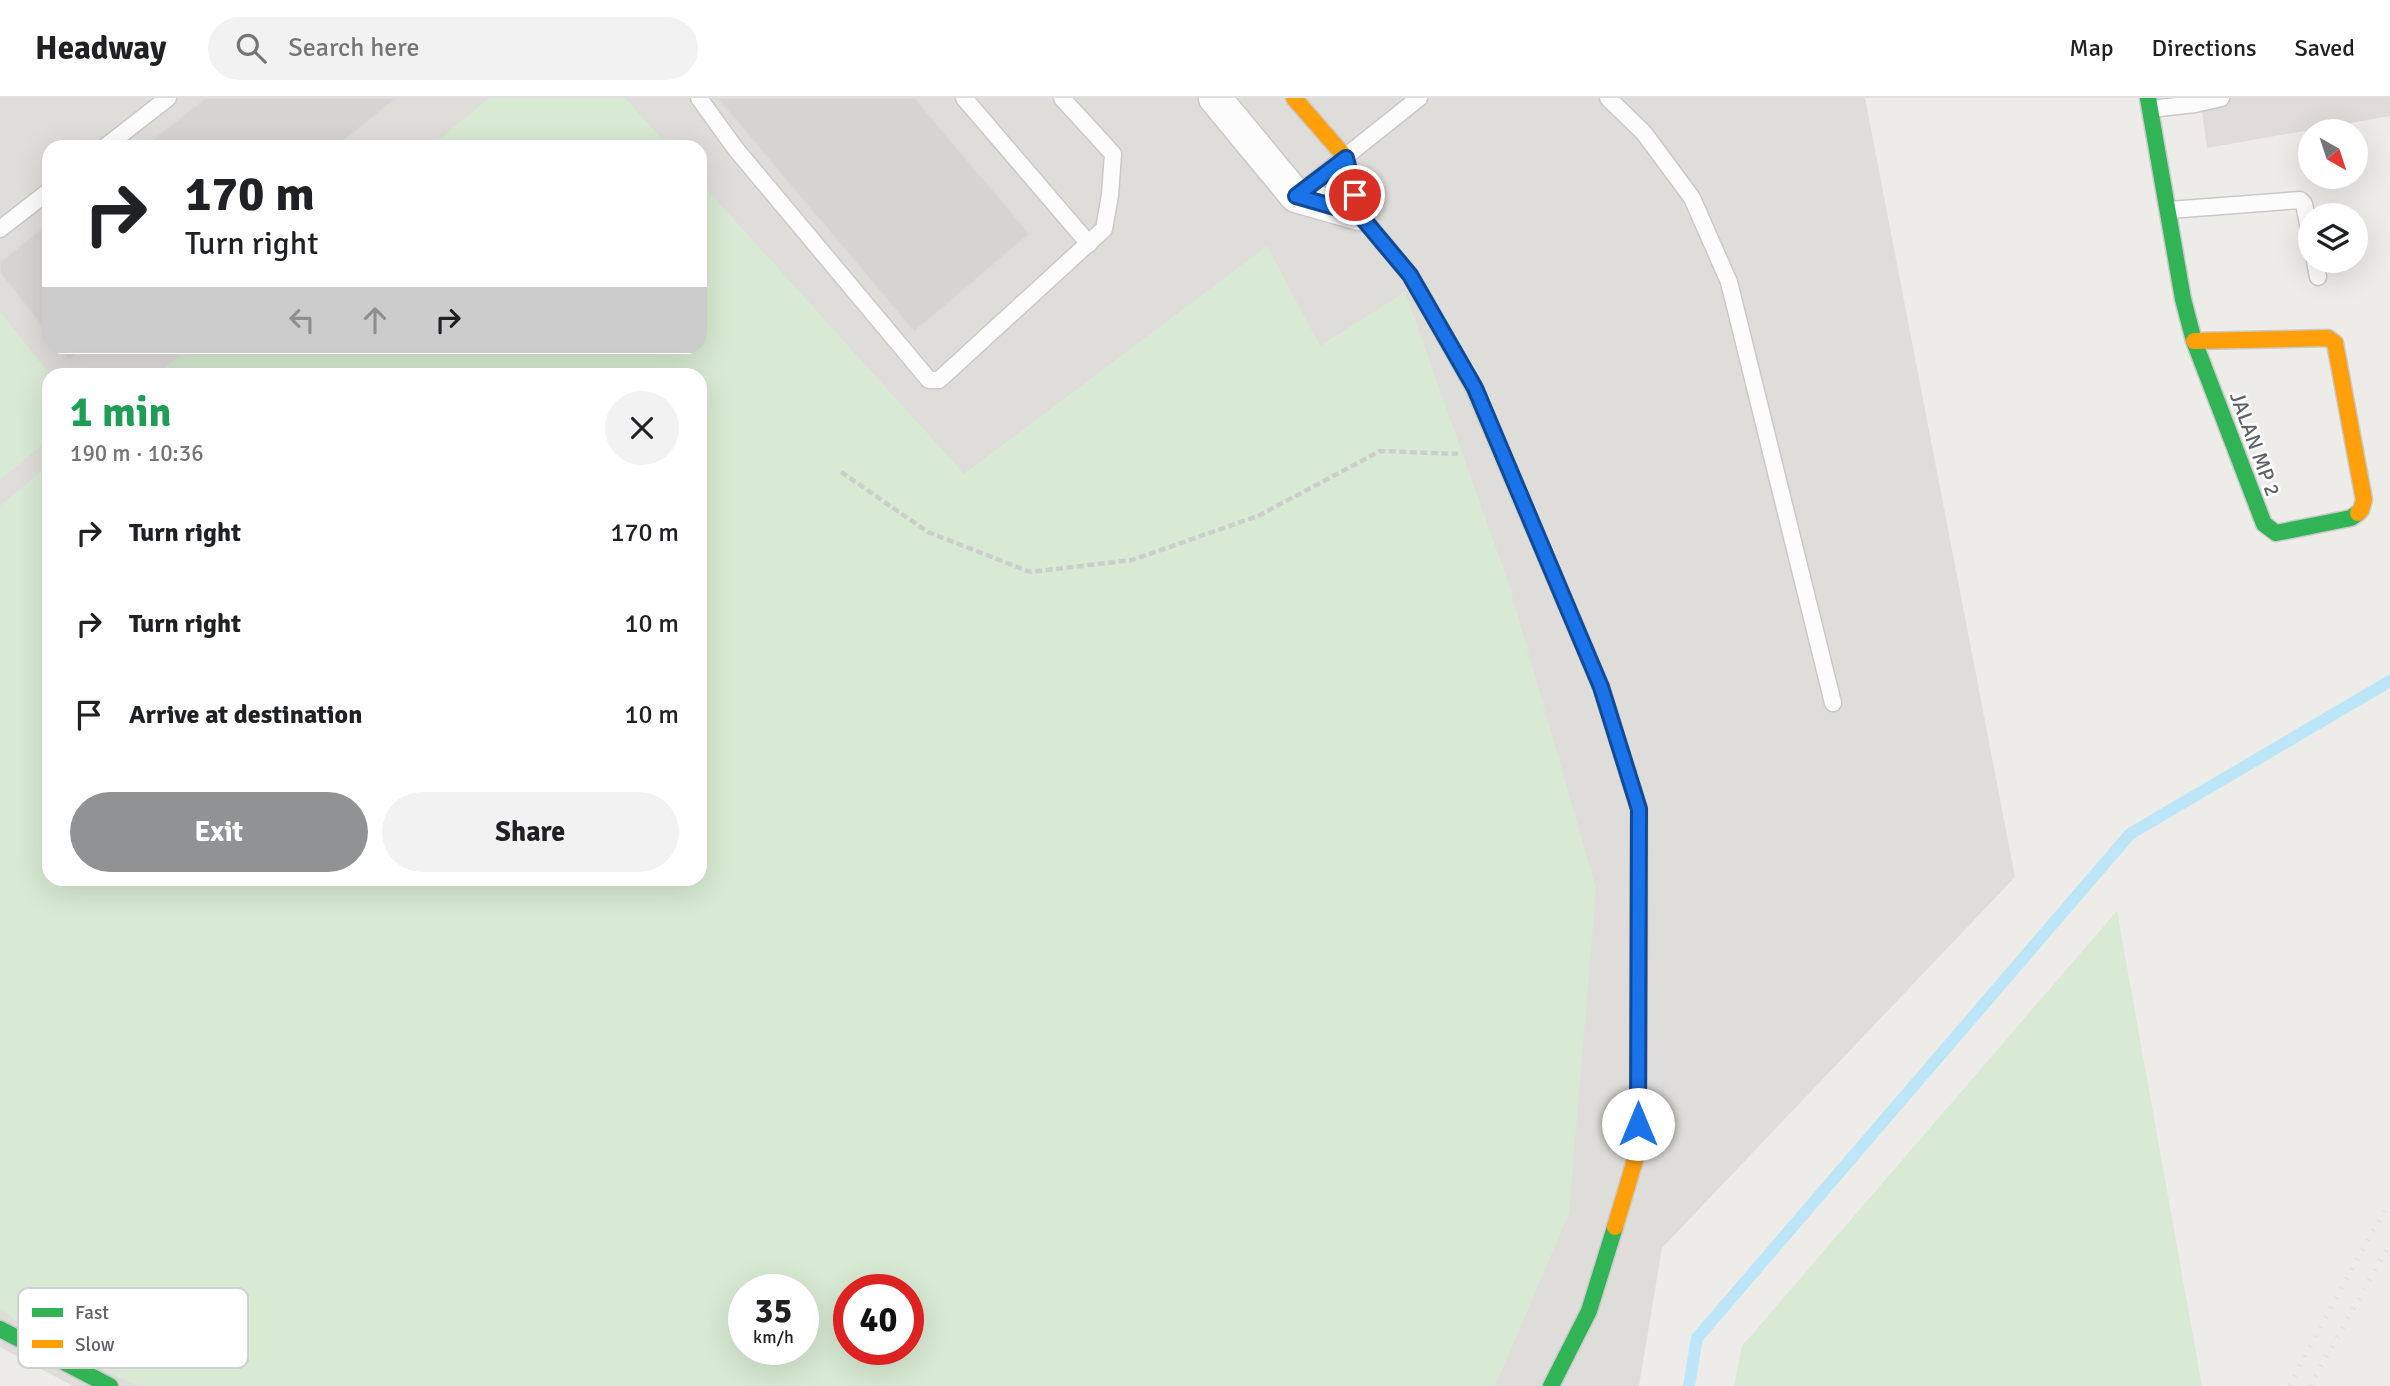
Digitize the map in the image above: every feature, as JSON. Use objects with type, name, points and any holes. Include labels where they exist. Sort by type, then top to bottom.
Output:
[{"type":"street","points":[[1215,98],[1296,196],[1359,214]]},
{"type":"street","points":[[1294,98],[1346,158],[1359,214],[1410,275],[1475,388],[1601,687],[1639,809],[1638,1150],[1589,1311],[1551,1386]]},
{"type":"street","name":"JALAN MP 2","points":[[2149,103],[2183,299],[2194,341],[2264,524],[2276,533],[2351,518],[2361,510],[2364,500],[2335,344],[2329,338],[2194,341]]},
{"type":"street","points":[[0,1329],[18,1338]]},
{"type":"street","points":[[75,1368],[110,1386]]},
{"type":"lane","points":[[114,140],[168,98]]},
{"type":"lane","points":[[699,98],[735,148],[929,380],[939,380],[946,374],[1104,229],[1113,155],[1062,98]]},
{"type":"lane","points":[[964,98],[1089,244]]},
{"type":"lane","points":[[1296,196],[1419,98]]},
{"type":"lane","points":[[1608,98],[1644,133],[1692,198],[1729,282],[1833,703]]},
{"type":"lane","points":[[2149,103],[2195,104],[2221,98]]},
{"type":"lane","points":[[0,229],[42,196]]},
{"type":"lane","points":[[2169,210],[2300,200],[2303,203]]},
{"type":"path","points":[[841,472],[928,532],[1030,572],[1132,561],[1258,516],[1380,452],[1442,453],[1504,459]]},
{"type":"shaded area","points":[[0,98],[1865,98],[2015,877],[1662,1248],[1639,1386],[73,1386],[39,1368],[248,1368],[248,1288],[18,1288],[18,1357],[0,1347]]},
{"type":"shaded area","points":[[2200,98],[2390,98],[2390,116],[2368,120],[2298,119],[2298,132],[2207,148]]},
{"type":"green space","points":[[489,98],[625,98],[663,140],[438,140]]},
{"type":"green space","points":[[707,190],[964,474],[1267,246],[1320,346],[1405,292],[1508,582],[1596,889],[1569,1213],[1495,1386],[138,1386],[100,1368],[248,1368],[248,1288],[18,1288],[18,1322],[0,1308],[0,506],[42,471],[42,886],[707,886],[707,368],[165,368],[182,354],[707,354]]},
{"type":"green space","points":[[0,312],[45,368],[42,368],[42,445],[0,480]]},
{"type":"green space","points":[[2117,911],[2202,1386],[1734,1386],[1742,1346]]},
{"type":"building","points":[[205,98],[397,98],[345,140],[152,140]]},
{"type":"building","points":[[717,98],[915,98],[1030,234],[914,332]]},
{"type":"building","points":[[42,228],[42,326],[0,273],[0,262]]},
{"type":"building","points":[[64,354],[76,354],[69,360]]},
{"type":"waterway","points":[[1689,1386],[1697,1338],[2130,834],[2390,681]]},
{"type":"railway","points":[[2289,1386],[2390,1204]]},
{"type":"railway","points":[[2310,1386],[2390,1243]]},
{"type":"traffic: fast","points":[[2148,98],[2183,299],[2194,341],[2264,524],[2276,533],[2351,518],[2358,513]]},
{"type":"traffic: fast","points":[[1447,340],[1474,388],[1585,649]]},
{"type":"traffic: fast","points":[[1551,1386],[1589,1311],[1615,1227]]},
{"type":"traffic: fast","points":[[0,1329],[18,1338]]},
{"type":"traffic: fast","points":[[75,1368],[110,1386]]},
{"type":"traffic: slow","points":[[1294,98],[1346,158],[1359,214],[1410,275],[1447,340]]},
{"type":"traffic: slow","points":[[2194,341],[2328,338],[2335,343],[2364,500],[2358,513]]},
{"type":"traffic: slow","points":[[1585,649],[1601,687],[1639,809],[1638,1150],[1615,1227]]},
{"type":"route","points":[[1355,195],[1346,158],[1296,196],[1359,214],[1410,275],[1475,388],[1601,687],[1639,809],[1638,1124]]}]
